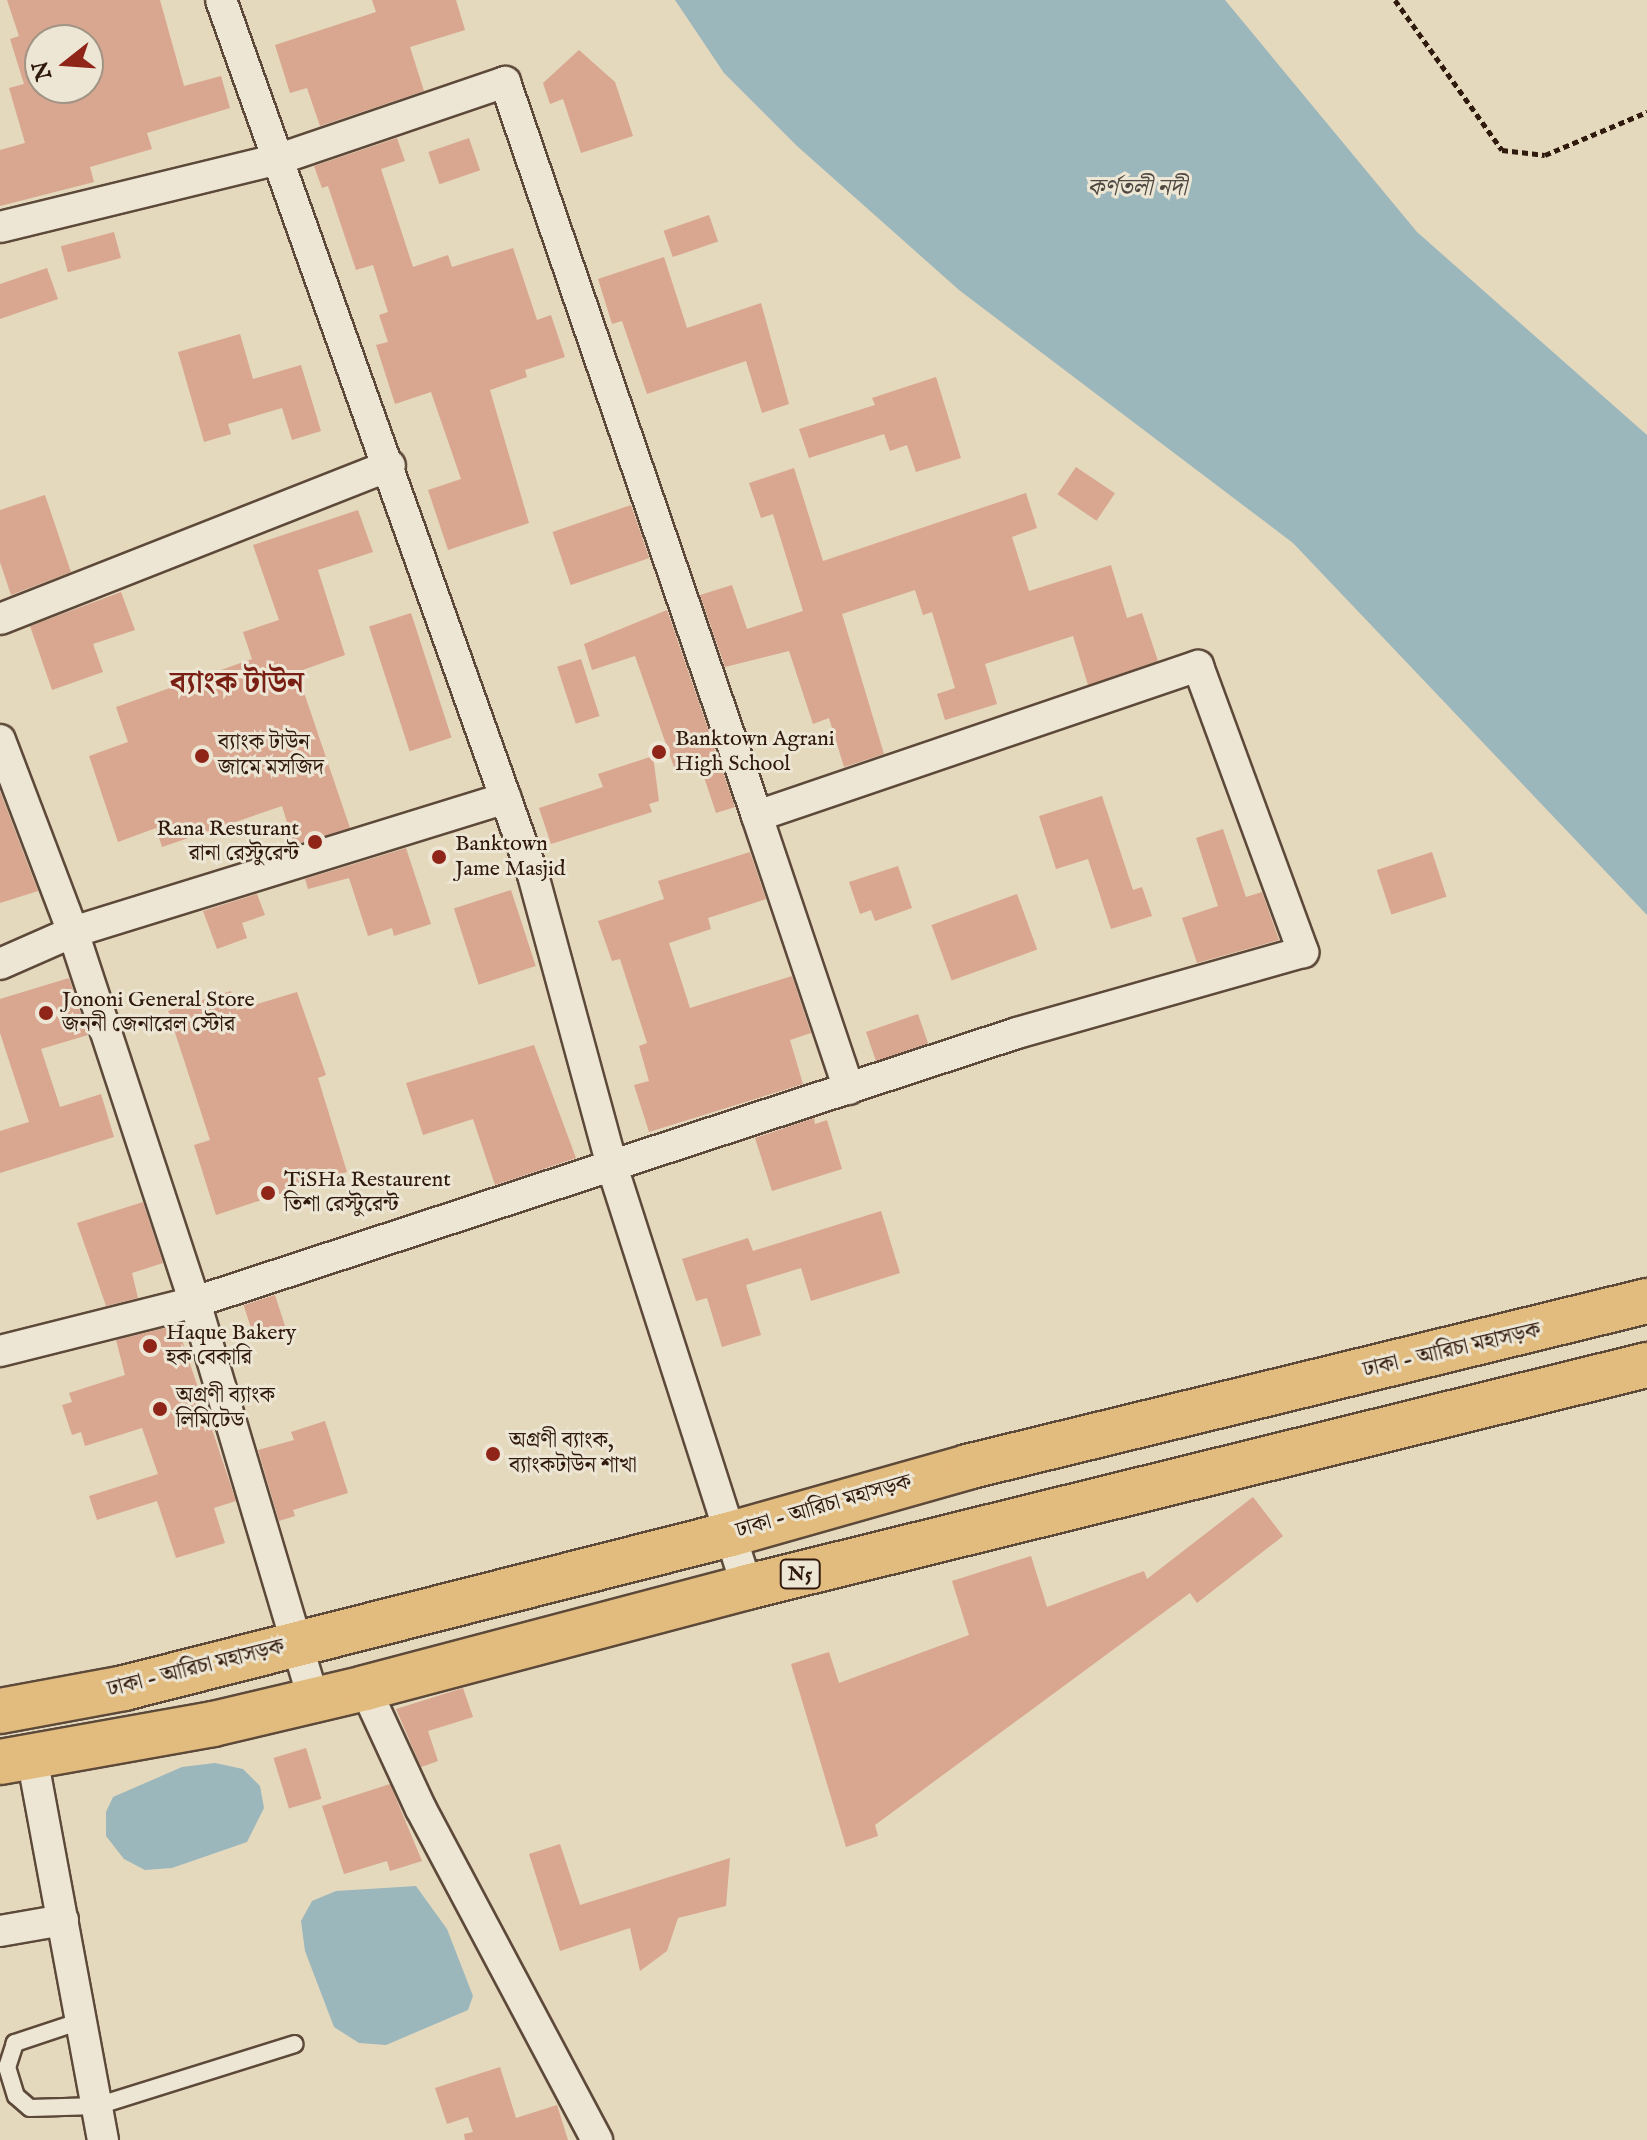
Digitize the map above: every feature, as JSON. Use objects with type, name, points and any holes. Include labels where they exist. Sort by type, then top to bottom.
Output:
[{"type":"highway","name":"ঢাকা - আরিচা মহাসড়ক","points":[[0,1711],[124,1688],[731,1534],[967,1467],[1593,1317],[1647,1301]]},
{"type":"highway","name":"N5","points":[[16,1760],[365,1688],[747,1587],[1599,1380],[1647,1365]]},
{"type":"street","points":[[221,0],[390,465],[533,875],[611,1163],[747,1587]]},
{"type":"street","points":[[0,227],[279,159],[505,82],[849,1089]]},
{"type":"street","points":[[0,619],[390,465]]},
{"type":"street","points":[[0,1351],[195,1302],[611,1163],[1017,1033],[1303,952],[1198,666],[757,816]]},
{"type":"street","points":[[0,740],[73,932],[195,1302],[314,1700]]},
{"type":"street","points":[[0,964],[73,932],[506,798]]},
{"type":"street","points":[[365,1688],[421,1809],[597,2140]]},
{"type":"street","points":[[16,1760],[63,1920],[103,2140]]},
{"type":"street","points":[[0,1931],[63,1920]]},
{"type":"lane","points":[[81,2021],[15,2043],[7,2067],[16,2096],[30,2108],[97,2106],[295,2044]]},
{"type":"path","points":[[1395,0],[1502,150],[1545,155],[1647,112]]},
{"type":"water","name":"কর্ণতলী নদী","points":[[675,0],[1225,0],[1417,232],[1647,435],[1647,915],[1293,543],[959,290],[797,146],[724,73]]},
{"type":"water","points":[[215,1763],[243,1769],[260,1786],[264,1808],[247,1842],[172,1868],[145,1870],[124,1859],[106,1836],[106,1812],[113,1797],[182,1767]]},
{"type":"water","points":[[416,1886],[447,1929],[473,1996],[468,2010],[386,2045],[359,2043],[334,2027],[305,1951],[301,1921],[312,1901],[336,1891]]},
{"type":"building","points":[[7,0],[160,0],[184,86],[221,76],[230,108],[147,133],[152,149],[90,167],[94,182],[0,206],[0,150],[25,143],[9,88],[24,84],[10,39],[19,36]]},
{"type":"building","points":[[372,0],[456,0],[465,30],[410,47],[424,91],[320,126],[307,88],[290,93],[275,45],[376,12]]},
{"type":"building","points":[[579,50],[615,82],[633,136],[581,153],[563,99],[550,104],[543,83]]},
{"type":"building","points":[[397,138],[405,161],[381,169],[413,267],[448,255],[452,267],[513,248],[537,320],[551,315],[565,357],[525,370],[527,377],[490,390],[529,523],[448,550],[428,490],[461,479],[431,392],[395,404],[376,345],[388,342],[379,315],[388,312],[373,265],[356,270],[328,186],[322,188],[314,166]]},
{"type":"building","points":[[469,138],[480,170],[439,184],[428,152]]},
{"type":"building","points":[[709,215],[718,241],[673,257],[664,231]]},
{"type":"building","points":[[114,232],[121,258],[68,272],[61,246]]},
{"type":"building","points":[[664,257],[687,328],[761,303],[789,404],[762,413],[746,361],[647,394],[622,321],[612,324],[598,279]]},
{"type":"building","points":[[47,268],[58,299],[0,319],[0,284]]},
{"type":"building","points":[[240,334],[253,379],[301,365],[321,431],[292,440],[282,408],[228,424],[231,434],[204,442],[178,352]]},
{"type":"building","points":[[936,377],[961,458],[916,472],[907,445],[890,451],[884,434],[809,458],[799,429],[875,405],[872,398]]},
{"type":"building","points":[[1076,467],[1115,493],[1097,521],[1058,494]]},
{"type":"building","points":[[794,468],[823,561],[1026,493],[1037,528],[1012,537],[1029,591],[1111,565],[1127,618],[1142,613],[1158,661],[1088,685],[1073,636],[985,664],[997,704],[945,720],[937,694],[955,688],[932,612],[923,615],[915,590],[842,614],[884,754],[844,767],[829,718],[813,724],[789,651],[725,667],[700,595],[732,585],[747,629],[803,611],[773,514],[761,518],[749,483]]},
{"type":"building","points":[[45,495],[71,572],[11,595],[0,562],[0,510]]},
{"type":"building","points":[[631,505],[649,558],[571,585],[553,532]]},
{"type":"building","points":[[358,510],[373,552],[318,570],[345,655],[297,672],[350,828],[294,845],[282,806],[162,847],[156,828],[118,842],[89,756],[128,742],[116,707],[252,659],[243,632],[279,620],[253,545]]},
{"type":"building","points":[[121,592],[135,630],[93,644],[103,672],[52,690],[30,626]]},
{"type":"building","points":[[667,610],[735,807],[716,813],[698,759],[674,767],[635,656],[592,670],[584,644]]},
{"type":"building","points":[[411,613],[451,738],[410,751],[369,627]]},
{"type":"building","points":[[581,659],[600,716],[576,724],[557,667]]},
{"type":"building","points":[[653,756],[659,801],[649,804],[652,812],[551,844],[539,808],[603,787],[598,774]]},
{"type":"building","points":[[0,791],[38,891],[0,903]]},
{"type":"building","points":[[1102,796],[1133,890],[1142,887],[1152,916],[1111,929],[1088,859],[1056,869],[1039,816]]},
{"type":"building","points":[[1223,829],[1246,897],[1262,892],[1279,940],[1197,963],[1182,918],[1218,906],[1196,838]]},
{"type":"building","points":[[406,848],[431,924],[394,936],[392,928],[368,936],[349,878],[308,889],[305,879]]},
{"type":"building","points":[[750,852],[766,899],[708,918],[711,929],[669,943],[690,1008],[792,976],[811,1033],[790,1040],[803,1084],[649,1132],[634,1085],[649,1081],[639,1046],[647,1043],[620,959],[612,961],[598,921],[664,899],[658,881]]},
{"type":"building","points":[[1432,852],[1447,897],[1391,915],[1377,870]]},
{"type":"building","points":[[898,866],[912,908],[875,921],[871,910],[860,914],[849,882]]},
{"type":"building","points":[[511,890],[536,966],[479,985],[454,909]]},
{"type":"building","points":[[257,894],[265,915],[242,923],[247,938],[217,949],[203,911]]},
{"type":"building","points":[[1017,894],[1037,949],[952,981],[931,925]]},
{"type":"building","points":[[69,978],[88,1035],[41,1049],[60,1107],[101,1094],[114,1137],[0,1173],[0,1131],[29,1122],[0,1033],[0,999]]},
{"type":"building","points":[[231,991],[237,1010],[297,992],[326,1075],[318,1078],[347,1172],[216,1215],[194,1145],[210,1140],[168,1011]]},
{"type":"building","points":[[918,1014],[928,1043],[876,1061],[866,1032]]},
{"type":"building","points":[[534,1045],[576,1158],[495,1185],[473,1119],[423,1135],[406,1083]]},
{"type":"building","points":[[814,1118],[815,1124],[827,1120],[842,1169],[772,1191],[755,1138]]},
{"type":"building","points":[[143,1202],[163,1263],[132,1273],[138,1298],[106,1306],[77,1223]]},
{"type":"building","points":[[881,1211],[900,1273],[811,1301],[801,1268],[746,1285],[761,1335],[722,1347],[707,1298],[696,1301],[682,1259],[748,1238],[753,1251]]},
{"type":"building","points":[[275,1295],[285,1326],[254,1337],[244,1305]]},
{"type":"building","points":[[177,1325],[236,1501],[214,1508],[225,1543],[176,1558],[157,1501],[97,1520],[89,1496],[158,1474],[142,1428],[85,1446],[81,1432],[72,1435],[62,1405],[72,1402],[69,1393],[125,1375],[116,1340]]},
{"type":"building","points":[[325,1421],[348,1493],[293,1510],[295,1516],[279,1521],[258,1450],[294,1440],[291,1432]]},
{"type":"building","points":[[1253,1497],[1283,1536],[1197,1603],[1190,1593],[875,1825],[878,1836],[846,1847],[791,1664],[829,1652],[839,1683],[969,1635],[952,1581],[1031,1556],[1047,1607],[1144,1571],[1147,1579]]},
{"type":"building","points":[[463,1688],[473,1717],[428,1731],[438,1761],[421,1767],[396,1709]]},
{"type":"building","points":[[306,1748],[321,1799],[289,1809],[273,1758]]},
{"type":"building","points":[[390,1784],[422,1861],[390,1871],[387,1861],[344,1874],[322,1806]]},
{"type":"building","points":[[560,1844],[580,1905],[730,1858],[726,1906],[678,1918],[667,1951],[640,1971],[630,1928],[560,1951],[529,1854]]},
{"type":"building","points":[[500,2067],[516,2118],[557,2105],[568,2140],[465,2140],[464,2134],[473,2132],[468,2117],[447,2124],[435,2088]]},
{"type":"place","name":"Banktown Agrani High School","points":[[659,752]]},
{"type":"place","name":"ব্যাংক টাউন জামে মসজিদ","points":[[202,756]]},
{"type":"place","name":"Rana Resturant রানা রেস্টুরেন্ট","points":[[315,842]]},
{"type":"place","name":"Banktown Jame Masjid","points":[[439,857]]},
{"type":"place","name":"Jononi General Store জননী জেনারেল স্টোর","points":[[46,1013]]},
{"type":"place","name":"TiSHa Restaurent তিশা রেস্টুরেন্ট","points":[[268,1193]]},
{"type":"place","name":"Haque Bakery হক বেকারি","points":[[150,1346]]},
{"type":"place","name":"অগ্রণী ব্যাংক লিমিটেড","points":[[160,1409]]},
{"type":"place","name":"অগ্রণী ব্যাংক, ব্যাংকটাউন শাখা","points":[[493,1454]]},
{"type":"district","name":"ব্যাংক টাউন","points":[[237,684]]}]
